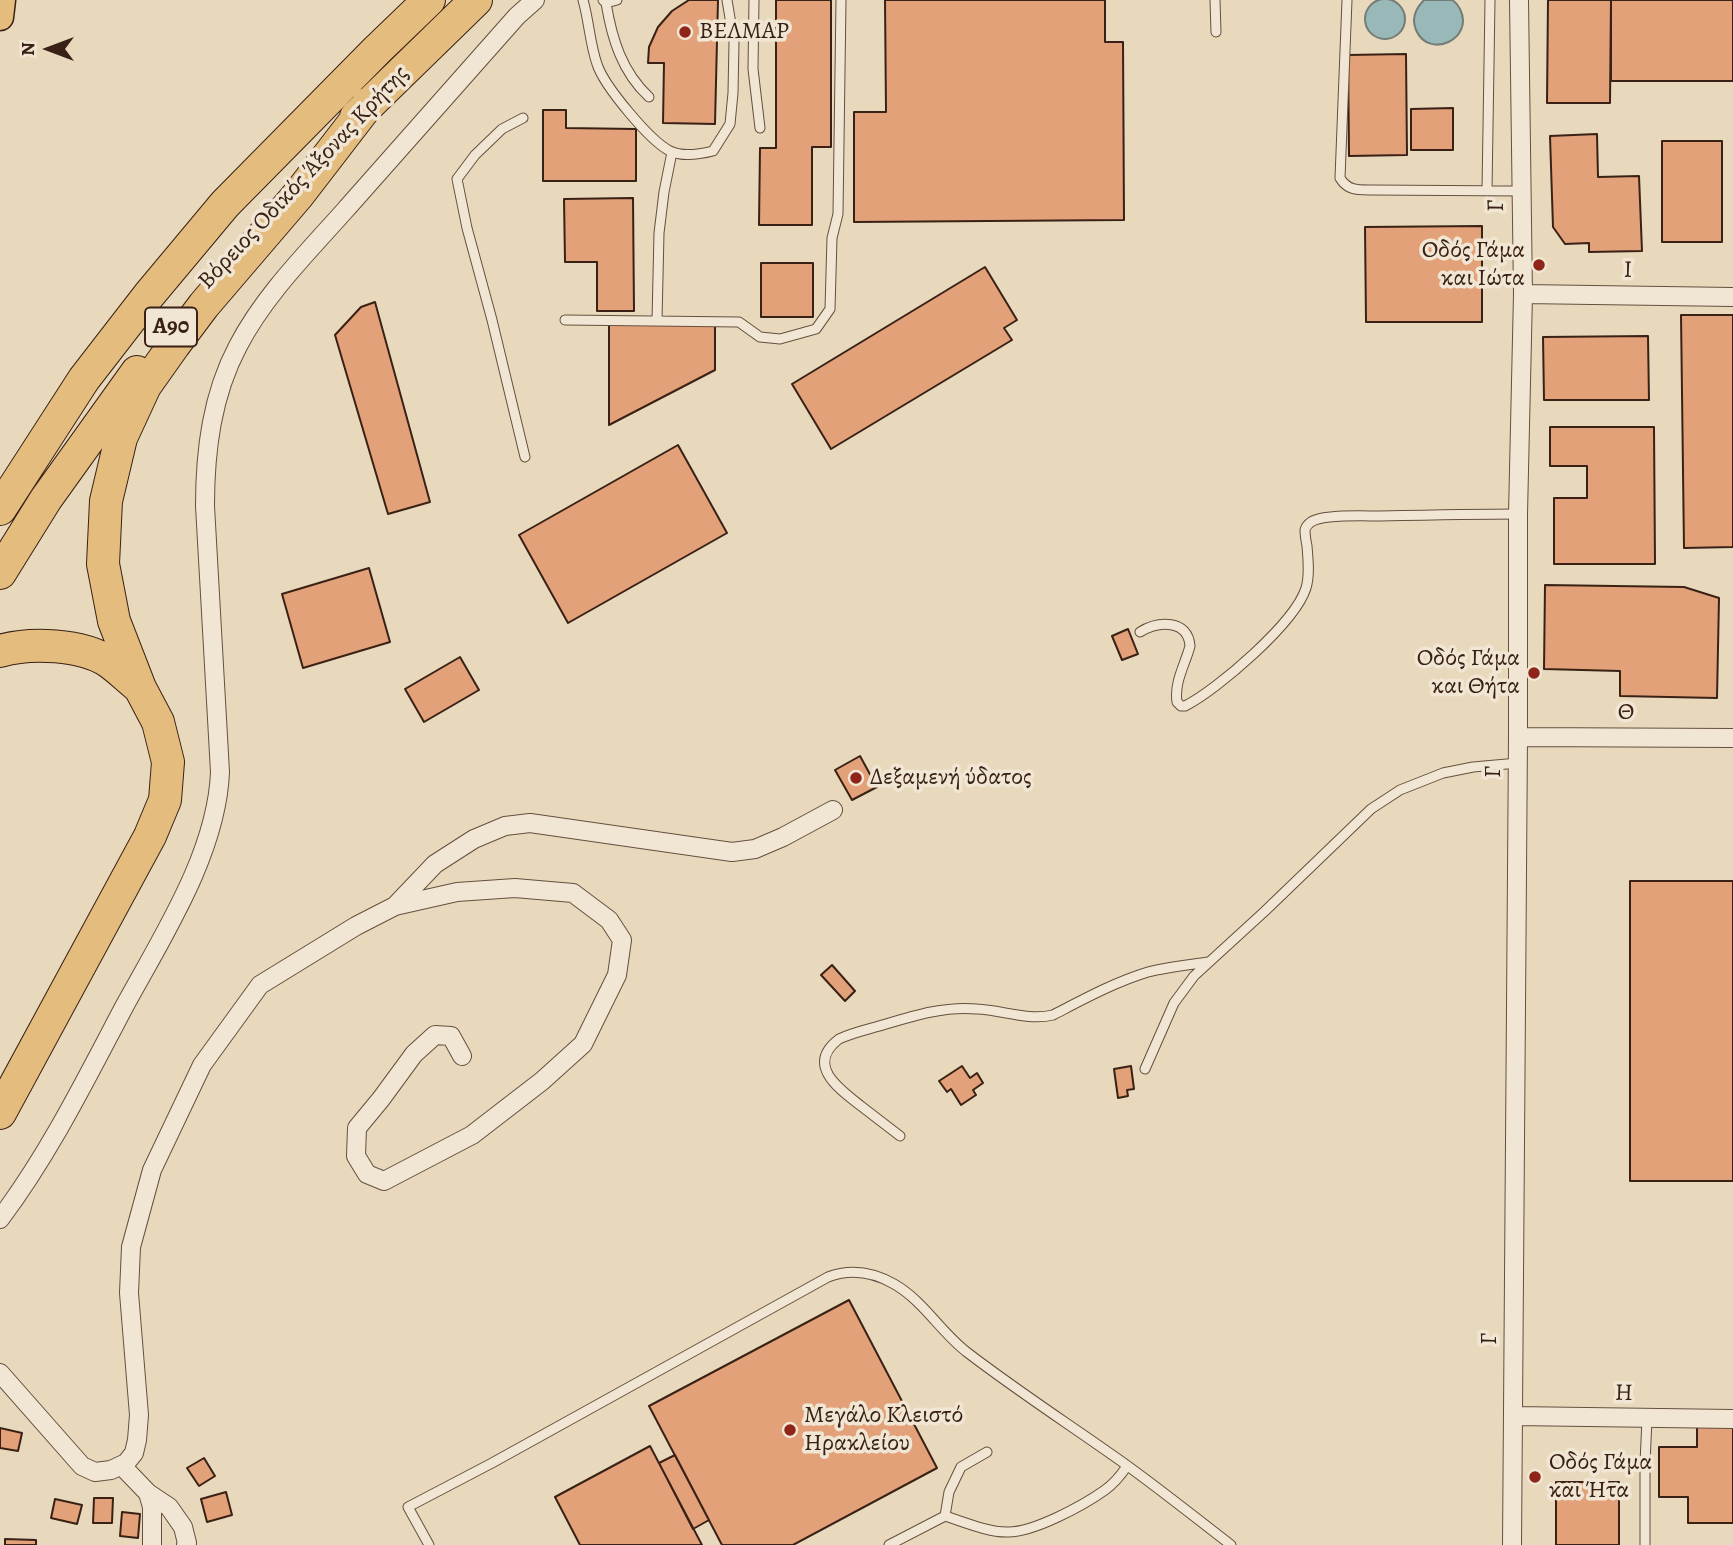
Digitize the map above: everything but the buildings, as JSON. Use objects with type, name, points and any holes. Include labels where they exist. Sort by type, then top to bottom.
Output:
[{"type":"highway","name":"Βόρειος Οδικός Άξονας Κρήτης","points":[[0,509],[84,379],[191,244],[225,204],[429,0]]},
{"type":"highway","name":"Βόρειος Οδικός Άξονας Κρήτης","points":[[0,573],[46,499],[115,400],[194,298],[289,188],[369,103],[475,0]]},
{"type":"highway","points":[[0,1113],[150,836],[165,800],[168,762],[158,722],[114,621],[103,564],[106,501],[121,438],[145,386],[174,345],[204,305],[299,194],[369,103]]},
{"type":"highway","points":[[0,651],[39,646],[75,649],[107,660],[141,688]]},
{"type":"main road","points":[[0,17],[2,0]]},
{"type":"street","points":[[0,1219],[73,1103],[181,900],[199,862],[212,825],[220,772],[205,476],[211,426],[226,372],[253,321],[292,271],[517,16],[535,0]]},
{"type":"street","name":"Γ","points":[[1512,1545],[1518,514],[1523,294],[1519,0]]},
{"type":"street","name":"Ι","points":[[1523,294],[1733,296]]},
{"type":"street","name":"Θ","points":[[1518,737],[1733,737]]},
{"type":"street","points":[[396,906],[435,864],[474,839],[505,826],[530,822],[732,852],[755,849],[833,810]]},
{"type":"street","points":[[0,1373],[82,1466],[100,1472],[122,1466],[134,1453],[139,1422],[129,1293],[131,1247],[152,1170],[202,1065],[261,985],[356,926],[396,906],[457,892],[515,888],[573,893],[609,920],[622,940],[617,975],[583,1044],[542,1081],[472,1135],[384,1181],[368,1174],[356,1156],[357,1128],[414,1054],[435,1035],[451,1036],[462,1056]]},
{"type":"street","name":"Η","points":[[1514,1416],[1733,1419]]},
{"type":"street","points":[[122,1466],[148,1493],[169,1507],[183,1527],[186,1545]]},
{"type":"street","points":[[148,1493],[152,1507],[152,1545]]},
{"type":"lane","points":[[583,0],[597,66],[626,109],[649,135],[672,152],[699,154],[713,151],[730,124],[734,42],[727,0]]},
{"type":"lane","points":[[617,0],[605,1],[611,32],[628,72],[636,85],[649,97]]},
{"type":"lane","points":[[754,0],[753,69],[760,128]]},
{"type":"lane","points":[[565,320],[738,322],[760,337],[780,339],[816,329],[830,309],[832,238],[838,214],[841,0]]},
{"type":"lane","points":[[1215,0],[1216,32]]},
{"type":"lane","points":[[1347,0],[1340,178],[1344,185],[1353,190],[1521,191]]},
{"type":"lane","points":[[1487,191],[1490,0]]},
{"type":"lane","points":[[523,118],[502,129],[475,155],[457,179],[525,457]]},
{"type":"lane","points":[[657,320],[659,233],[672,152]]},
{"type":"lane","points":[[1140,632],[1149,626],[1167,624],[1178,626],[1185,632],[1190,646],[1178,680],[1176,696],[1177,702],[1185,706],[1215,688],[1247,660],[1297,605],[1306,589],[1308,559],[1305,530],[1307,524],[1313,520],[1518,514]]},
{"type":"lane","points":[[1145,1069],[1174,1003],[1185,986],[1360,818],[1390,796],[1444,773],[1473,766],[1518,763]]},
{"type":"lane","points":[[900,1136],[830,1079],[825,1055],[839,1039],[947,1009],[988,1009],[1021,1016],[1045,1017],[1138,976],[1208,962]]},
{"type":"lane","points":[[429,1545],[408,1507],[828,1277],[847,1271],[877,1276],[897,1286],[918,1303],[965,1352],[1127,1466],[1231,1545]]},
{"type":"lane","points":[[1645,1545],[1647,1419]]},
{"type":"lane","points":[[945,1516],[949,1492],[961,1466],[987,1452]]},
{"type":"lane","points":[[889,1545],[945,1516],[994,1531],[1030,1528],[1067,1512],[1106,1489],[1119,1478],[1127,1466]]},
{"type":"water","points":[[1385,-1],[1399,5],[1405,19],[1399,33],[1385,39],[1371,33],[1365,19],[1371,5]]},
{"type":"water","points":[[1424,0],[1452,0],[1457,4],[1463,20],[1456,37],[1440,44],[1430,44],[1422,39],[1416,30],[1414,17]]},
{"type":"place","name":"ΒΕΛΜΑΡ","points":[[685,32]]},
{"type":"place","name":"Οδός Γάμα και Ιώτα","points":[[1539,265]]},
{"type":"place","name":"Οδός Γάμα και Θήτα","points":[[1534,673]]},
{"type":"place","name":"Δεξαμενή ύδατος","points":[[856,778]]},
{"type":"place","name":"Μεγάλο Κλειστό Ηρακλείου","points":[[790,1430]]},
{"type":"place","name":"Οδός Γάμα και Ήτα","points":[[1535,1477]]}]
